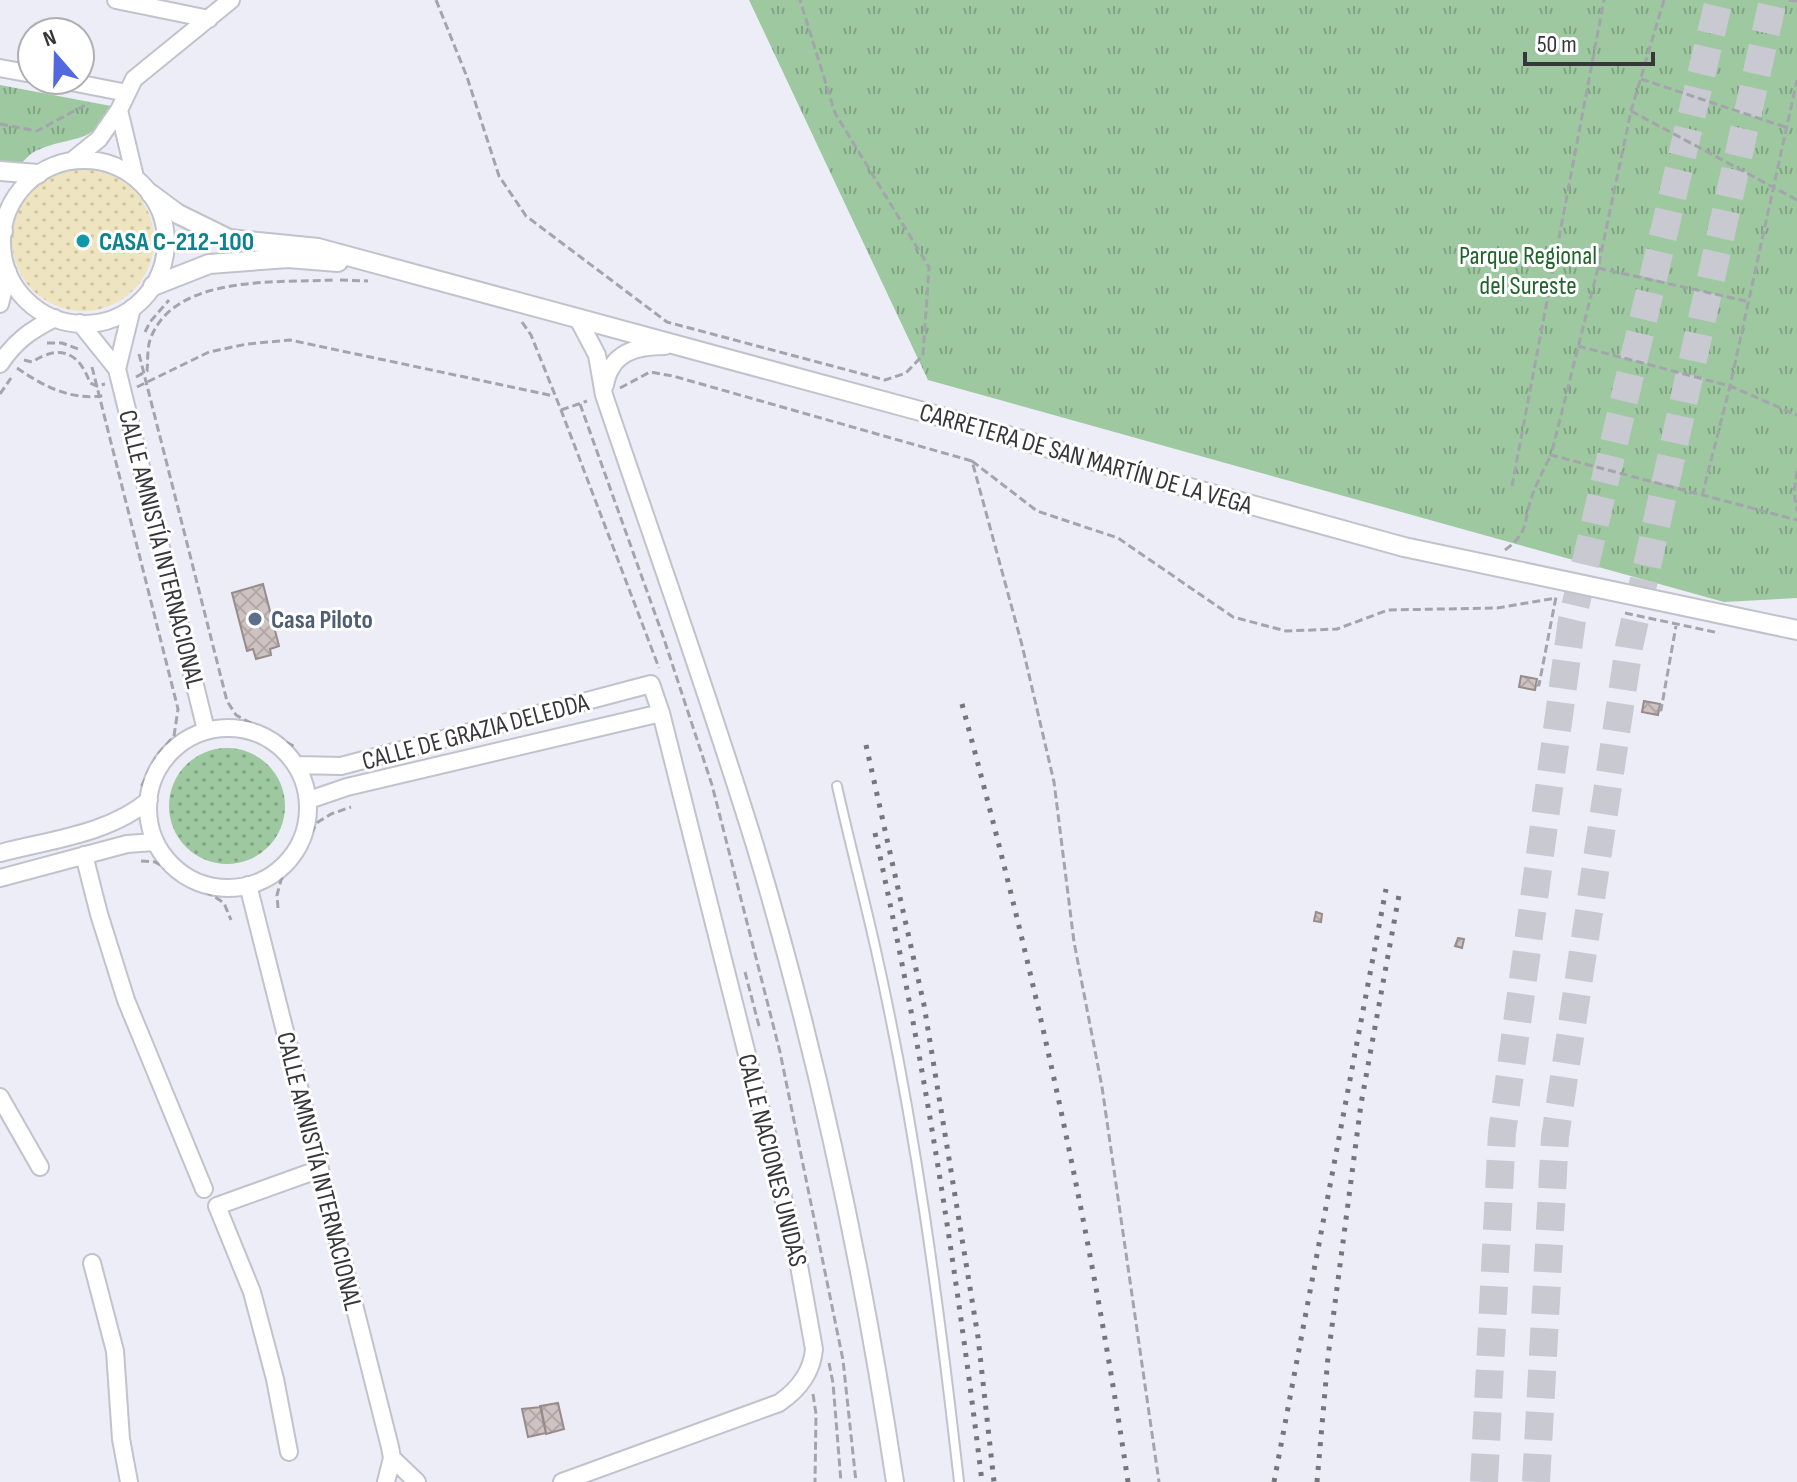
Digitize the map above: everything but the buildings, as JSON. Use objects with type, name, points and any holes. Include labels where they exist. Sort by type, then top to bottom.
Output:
[{"type":"street","points":[[116,0],[209,19]]},
{"type":"street","points":[[73,160],[95,160],[116,166],[135,177],[151,194],[162,215],[167,240],[163,264],[153,286],[132,308],[105,321],[80,323],[55,318],[35,307],[19,291],[8,272],[3,251],[2,230],[9,209],[21,189],[38,174],[73,160],[99,139],[119,110],[134,79],[231,0]]},
{"type":"street","points":[[96,86],[127,93]]},
{"type":"street","points":[[119,110],[135,177]]},
{"type":"street","points":[[0,171],[38,174]]},
{"type":"street","name":"CARRETERA DE SAN MARTÍN DE LA VEGA","points":[[151,194],[178,214],[229,239],[318,248],[376,274]]},
{"type":"street","name":"CARRETERA DE SAN MARTÍN DE LA VEGA","points":[[153,286],[209,264],[288,258],[376,274],[578,319],[677,345],[1404,547],[1484,565],[1558,590],[1679,606],[1797,630]]},
{"type":"street","points":[[0,304],[8,272]]},
{"type":"street","name":"CALLE AMNISTÍA INTERNACIONAL","points":[[120,380],[132,308]]},
{"type":"street","points":[[4,356],[27,332],[55,318]]},
{"type":"street","points":[[578,319],[597,355],[611,392],[756,850],[793,983],[826,1113],[865,1298],[895,1482]]},
{"type":"street","name":"CALLE AMNISTÍA INTERNACIONAL","points":[[80,323],[120,380],[206,730]]},
{"type":"street","points":[[611,392],[611,368],[622,355],[645,346],[677,345]]},
{"type":"street","name":"CALLE DE GRAZIA DELEDDA","points":[[301,758],[341,766],[651,684]]},
{"type":"street","name":"CALLE NACIONES UNIDAS","points":[[651,684],[661,713],[796,1249],[814,1349],[808,1374]]},
{"type":"street","name":"CALLE DE GRAZIA DELEDDA","points":[[309,800],[347,787],[661,713]]},
{"type":"street","points":[[0,853],[108,825],[132,815],[142,796],[149,787],[161,762],[181,742],[206,730],[232,727],[257,732],[301,758],[309,800],[308,824],[293,855],[268,878],[248,885],[219,888],[192,881],[170,864],[154,842],[142,796]]},
{"type":"street","points":[[0,878],[127,844],[154,842]]},
{"type":"street","points":[[84,855],[126,1000],[204,1189]]},
{"type":"street","name":"CALLE AMNISTÍA INTERNACIONAL","points":[[248,885],[392,1458],[386,1482]]},
{"type":"street","points":[[0,1097],[40,1167]]},
{"type":"street","points":[[289,1452],[275,1379],[252,1292],[217,1206],[320,1169]]},
{"type":"street","points":[[92,1263],[115,1351],[121,1439],[129,1482]]},
{"type":"street","points":[[562,1482],[779,1403],[808,1374]]},
{"type":"street","points":[[392,1458],[417,1482]]},
{"type":"lane","points":[[837,786],[876,948],[916,1158],[945,1353],[959,1482]]},
{"type":"path","points":[[436,0],[467,77],[499,176],[526,216],[667,322],[885,380],[906,373],[923,355],[929,267],[835,113],[800,0]]},
{"type":"path","points":[[1512,486],[1604,0]]},
{"type":"path","points":[[1484,565],[1518,541],[1526,528],[1530,499],[1551,455],[1598,268],[1631,111],[1664,0]]},
{"type":"path","points":[[1789,0],[1797,1]]},
{"type":"path","points":[[1641,79],[1786,127]]},
{"type":"path","points":[[1702,496],[1730,386],[1797,80]]},
{"type":"path","points":[[0,124],[37,131],[95,100],[99,87]]},
{"type":"path","points":[[1631,111],[1797,200]]},
{"type":"path","points":[[1598,268],[1747,301]]},
{"type":"path","points":[[322,274],[359,279]]},
{"type":"path","points":[[4,356],[32,362],[54,352],[69,355],[85,369],[90,383],[97,386],[143,375],[147,371],[150,340],[156,329],[166,315],[196,295],[252,284],[359,279],[376,274]]},
{"type":"path","points":[[140,341],[150,322],[172,298]]},
{"type":"path","points":[[514,319],[527,326],[561,410]]},
{"type":"path","points":[[17,368],[63,394],[98,396],[120,380],[146,385],[209,352],[290,340],[555,397]]},
{"type":"path","points":[[46,343],[62,343],[78,348]]},
{"type":"path","points":[[1578,346],[1730,386],[1797,415]]},
{"type":"path","points":[[0,394],[33,349]]},
{"type":"path","points":[[139,349],[143,375],[227,701],[236,715],[301,758]]},
{"type":"path","points":[[88,359],[178,709],[174,736],[158,754],[141,787],[142,796]]},
{"type":"path","points":[[611,392],[650,372],[673,376],[972,461],[1037,511],[1118,538],[1233,617],[1286,631],[1337,629],[1388,610],[1497,608],[1558,590],[1539,685],[1536,685]]},
{"type":"path","points":[[580,404],[663,636],[716,799],[780,1052],[843,1360],[856,1482]]},
{"type":"path","points":[[1551,455],[1797,520]]},
{"type":"path","points":[[972,461],[1022,645],[1054,782],[1074,942],[1102,1087],[1159,1482]]},
{"type":"path","points":[[1797,471],[1794,493],[1797,511]]},
{"type":"path","points":[[1659,710],[1679,606]]},
{"type":"path","points":[[278,908],[281,880],[318,822],[351,807]]},
{"type":"path","points":[[138,860],[155,862],[215,897],[224,903],[231,920]]},
{"type":"path","points":[[808,1374],[816,1414],[815,1482]]},
{"type":"green space","name":"Parque Regional del Sureste","points":[[749,0],[1797,0],[1797,598],[1724,602],[928,380]]},
{"type":"green space","points":[[0,85],[16,88],[16,96],[58,96],[111,106],[97,128],[89,134],[35,151],[18,167],[0,164]]},
{"type":"green space","points":[[227,748],[249,752],[268,765],[281,784],[285,806],[281,828],[268,847],[249,860],[227,864],[205,860],[186,847],[173,828],[169,806],[173,784],[186,765],[205,752]]},
{"type":"sand","points":[[83,169],[110,175],[133,190],[148,213],[154,240],[148,267],[133,290],[110,305],[83,311],[56,305],[33,290],[18,267],[12,240],[18,213],[33,190],[56,175]]},
{"type":"tunnel","points":[[1484,1482],[1502,1133],[1572,620],[1719,0]]},
{"type":"tunnel","points":[[1536,1482],[1555,1137],[1629,647],[1773,0]]},
{"type":"railway","points":[[962,704],[1057,1091],[1113,1383],[1128,1482]]},
{"type":"railway","points":[[866,745],[924,1005],[978,1337],[994,1482]]},
{"type":"railway","points":[[875,833],[908,994],[936,1156],[982,1482]]},
{"type":"railway","points":[[1274,1482],[1386,889]]},
{"type":"railway","points":[[1317,1482],[1328,1357],[1361,1104],[1399,895]]},
{"type":"place","name":"CASA C-212-100","points":[[83,241]]},
{"type":"place","name":"Casa Piloto","points":[[255,619]]}]
